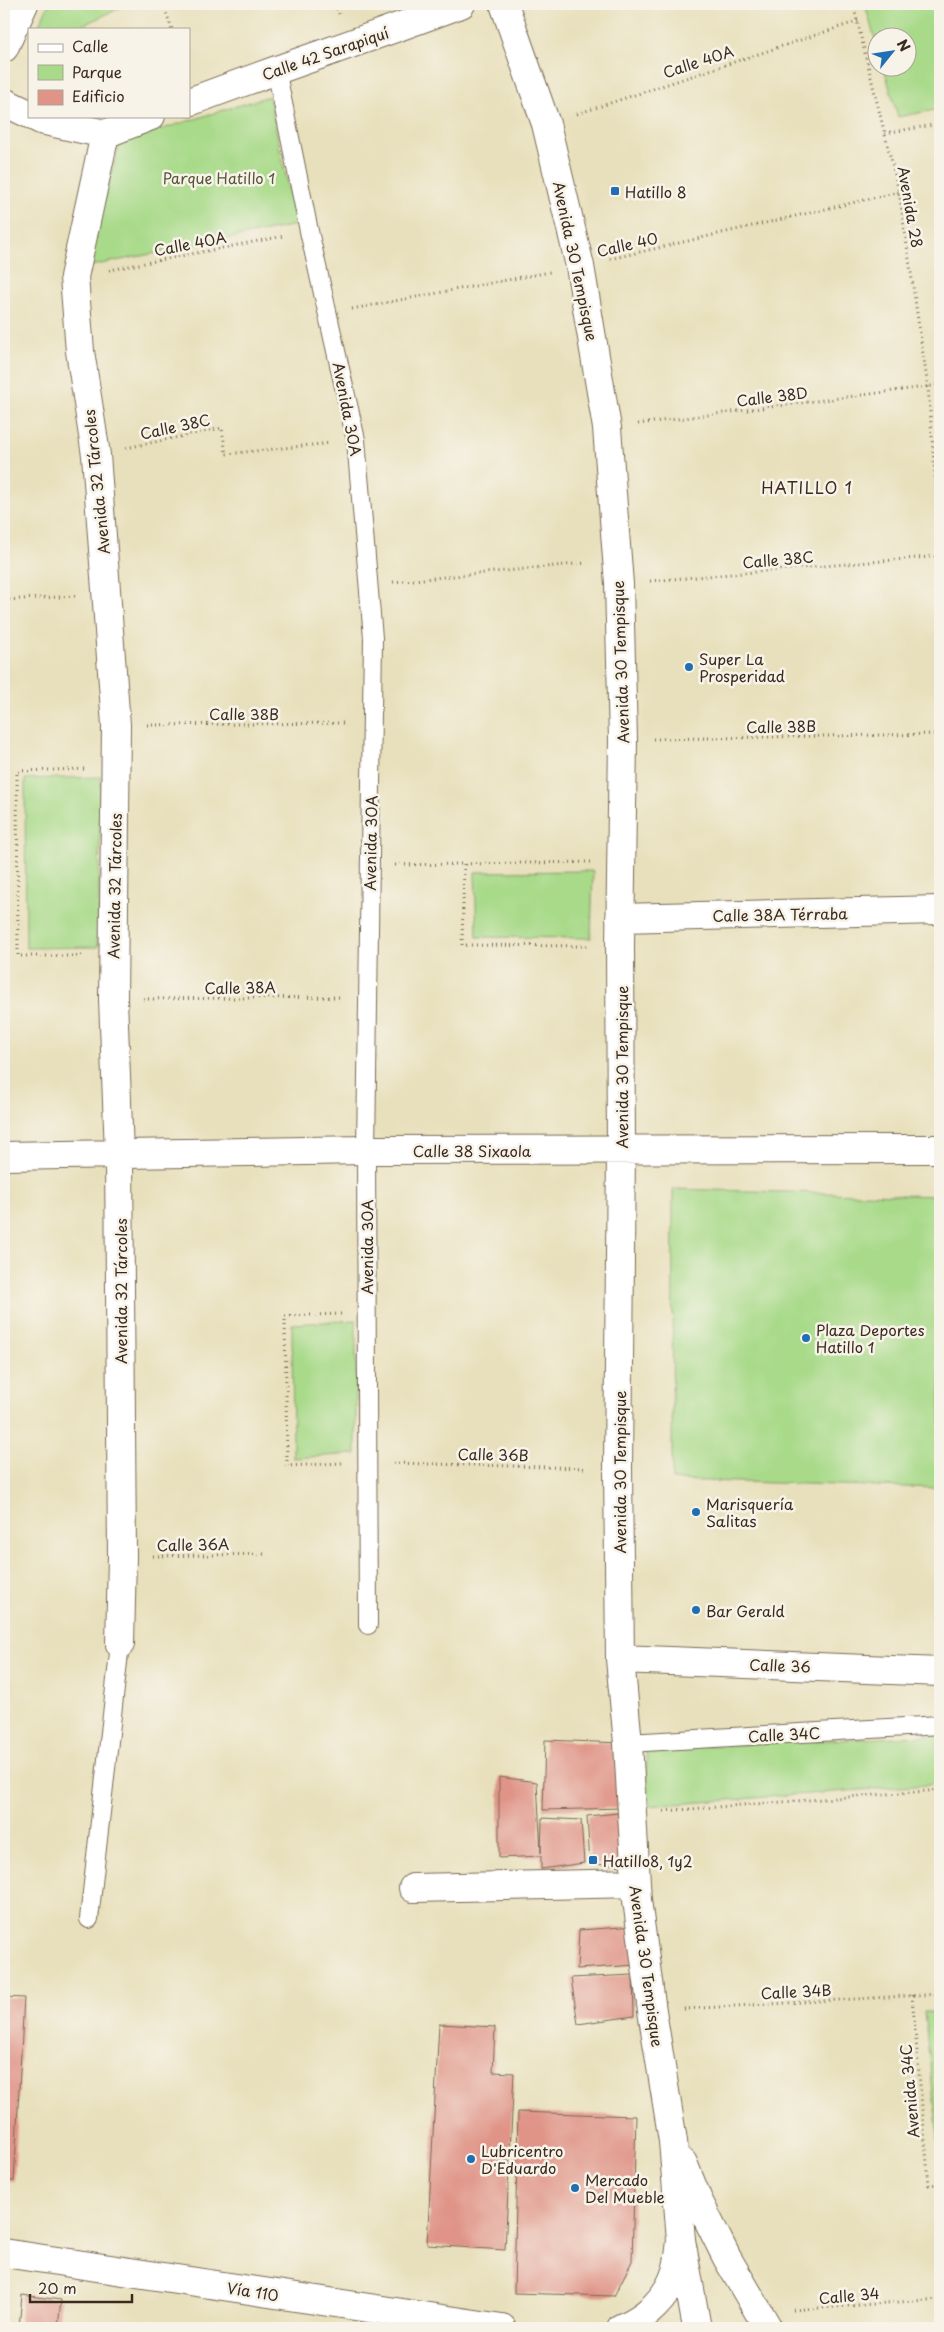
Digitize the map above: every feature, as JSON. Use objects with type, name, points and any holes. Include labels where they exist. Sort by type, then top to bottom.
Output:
[{"type":"street","points":[[4,48],[24,4]]},
{"type":"street","name":"Calle 42 Sarapiquí","points":[[190,102],[276,69],[350,46],[461,4]]},
{"type":"street","name":"Avenida 30 Tempisque","points":[[504,4],[546,124],[580,266],[607,428],[618,572],[623,740],[620,918],[621,1150],[618,1468],[620,1659],[628,1743],[636,1883],[652,2011],[673,2141],[681,2240],[697,2328]]},
{"type":"street","points":[[4,102],[28,114]]},
{"type":"street","points":[[37,118],[105,134],[146,118]]},
{"type":"street","name":"Avenida 32 Tárcoles","points":[[105,134],[74,277],[80,351],[96,455],[116,725],[113,999],[119,1153],[122,1556],[120,1644]]},
{"type":"street","name":"Calle 38A Térraba","points":[[620,918],[940,910]]},
{"type":"street","name":"Calle 38 Sixaola","points":[[4,1156],[366,1150],[940,1149]]},
{"type":"street","name":"Calle 36","points":[[620,1659],[940,1672]]},
{"type":"street","points":[[413,1888],[636,1883]]},
{"type":"street","name":"Avenida 30 Tempisque","points":[[673,2141],[698,2200],[727,2258],[764,2321]]},
{"type":"street","points":[[621,2328],[638,2321],[661,2299],[676,2272],[681,2240]]},
{"type":"street","name":"Vía 110","points":[[4,2253],[502,2328]]},
{"type":"lane","name":"Avenida 30A","points":[[276,69],[309,232],[356,440],[373,638],[366,1150],[368,1625]]},
{"type":"lane","points":[[89,1919],[120,1644]]},
{"type":"lane","name":"Calle 34C","points":[[628,1743],[940,1725]]},
{"type":"path","points":[[163,4],[172,28]]},
{"type":"path","name":"Avenida 28","points":[[853,4],[899,192],[928,387],[940,537]]},
{"type":"path","name":"Calle 40A","points":[[546,124],[858,20]]},
{"type":"path","points":[[885,133],[940,124]]},
{"type":"path","name":"Calle 40","points":[[328,314],[580,266],[899,192]]},
{"type":"path","name":"Calle 40A","points":[[74,277],[309,232]]},
{"type":"path","name":"Calle 38D","points":[[607,428],[940,384]]},
{"type":"path","name":"Calle 38C","points":[[96,455],[222,428],[226,454],[356,440]]},
{"type":"path","name":"Calle 38C","points":[[368,584],[940,556]]},
{"type":"path","points":[[4,600],[107,594]]},
{"type":"path","name":"Calle 38B","points":[[116,725],[372,723]]},
{"type":"path","name":"Calle 38B","points":[[623,740],[940,734]]},
{"type":"path","points":[[113,956],[18,956],[17,772],[115,768]]},
{"type":"path","points":[[370,865],[622,861]]},
{"type":"path","points":[[464,864],[462,945],[620,946]]},
{"type":"path","name":"Calle 38A","points":[[113,999],[367,996]]},
{"type":"path","name":"Calle 36B","points":[[366,1313],[285,1316],[287,1466],[367,1462],[618,1468]]},
{"type":"path","name":"Calle 36A","points":[[122,1556],[264,1554]]},
{"type":"path","points":[[632,1814],[940,1790]]},
{"type":"path","name":"Calle 34B","points":[[652,2011],[940,1994]]},
{"type":"path","name":"Avenida 34C","points":[[912,1995],[929,2185],[940,2184]]},
{"type":"path","name":"Calle 34","points":[[764,2321],[940,2299]]},
{"type":"green space","points":[[49,4],[129,4],[76,28],[37,28]]},
{"type":"green space","points":[[865,4],[940,4],[940,109],[898,117],[887,78],[916,78],[916,28],[872,28]]},
{"type":"green space","name":"Parque Hatillo 1","points":[[269,96],[296,225],[86,267],[120,142]]},
{"type":"green space","points":[[101,777],[98,947],[26,948],[25,779]]},
{"type":"green space","points":[[593,871],[591,938],[477,937],[475,872]]},
{"type":"green space","name":"Plaza Deportes Hatillo 1","points":[[673,1189],[940,1196],[940,1488],[672,1480]]},
{"type":"green space","points":[[356,1320],[356,1454],[293,1458],[292,1324]]},
{"type":"green space","points":[[940,1735],[940,1784],[648,1806],[646,1749]]},
{"type":"green space","points":[[924,2012],[940,2012],[940,2154]]},
{"type":"building","points":[[545,1740],[621,1743],[623,1808],[543,1810]]},
{"type":"building","points":[[499,1777],[537,1782],[541,1853],[542,1818],[581,1820],[584,1863],[541,1869],[541,1856],[499,1858]]},
{"type":"building","points":[[618,1813],[625,1866],[590,1864],[587,1816]]},
{"type":"building","points":[[636,1926],[637,1965],[577,1969],[579,1930]]},
{"type":"building","points":[[633,1975],[634,2016],[578,2024],[571,1978]]},
{"type":"building","points":[[4,1997],[24,1998],[14,2181],[4,2181]]},
{"type":"building","name":"Lubricentro D'Eduardo","points":[[439,2024],[495,2027],[493,2072],[514,2073],[505,2250],[427,2245]]},
{"type":"building","name":"Mercado Del Mueble","points":[[518,2112],[636,2116],[632,2261],[614,2296],[514,2293]]},
{"type":"building","points":[[22,2295],[61,2300],[58,2328],[19,2328]]},
{"type":"place","name":"Hatillo 8","points":[[615,191]]},
{"type":"place","name":"Super La Prosperidad","points":[[689,667]]},
{"type":"place","name":"Plaza Deportes Hatillo 1","points":[[806,1338]]},
{"type":"place","name":"Marisquería Salitas","points":[[696,1512]]},
{"type":"place","name":"Bar Gerald","points":[[696,1610]]},
{"type":"place","name":"Hatillo8, 1y2","points":[[593,1860]]},
{"type":"place","name":"Lubricentro D'Eduardo","points":[[471,2159]]},
{"type":"place","name":"Mercado Del Mueble","points":[[575,2188]]},
{"type":"district","name":"HATILLO 1","points":[[807,487]]}]
